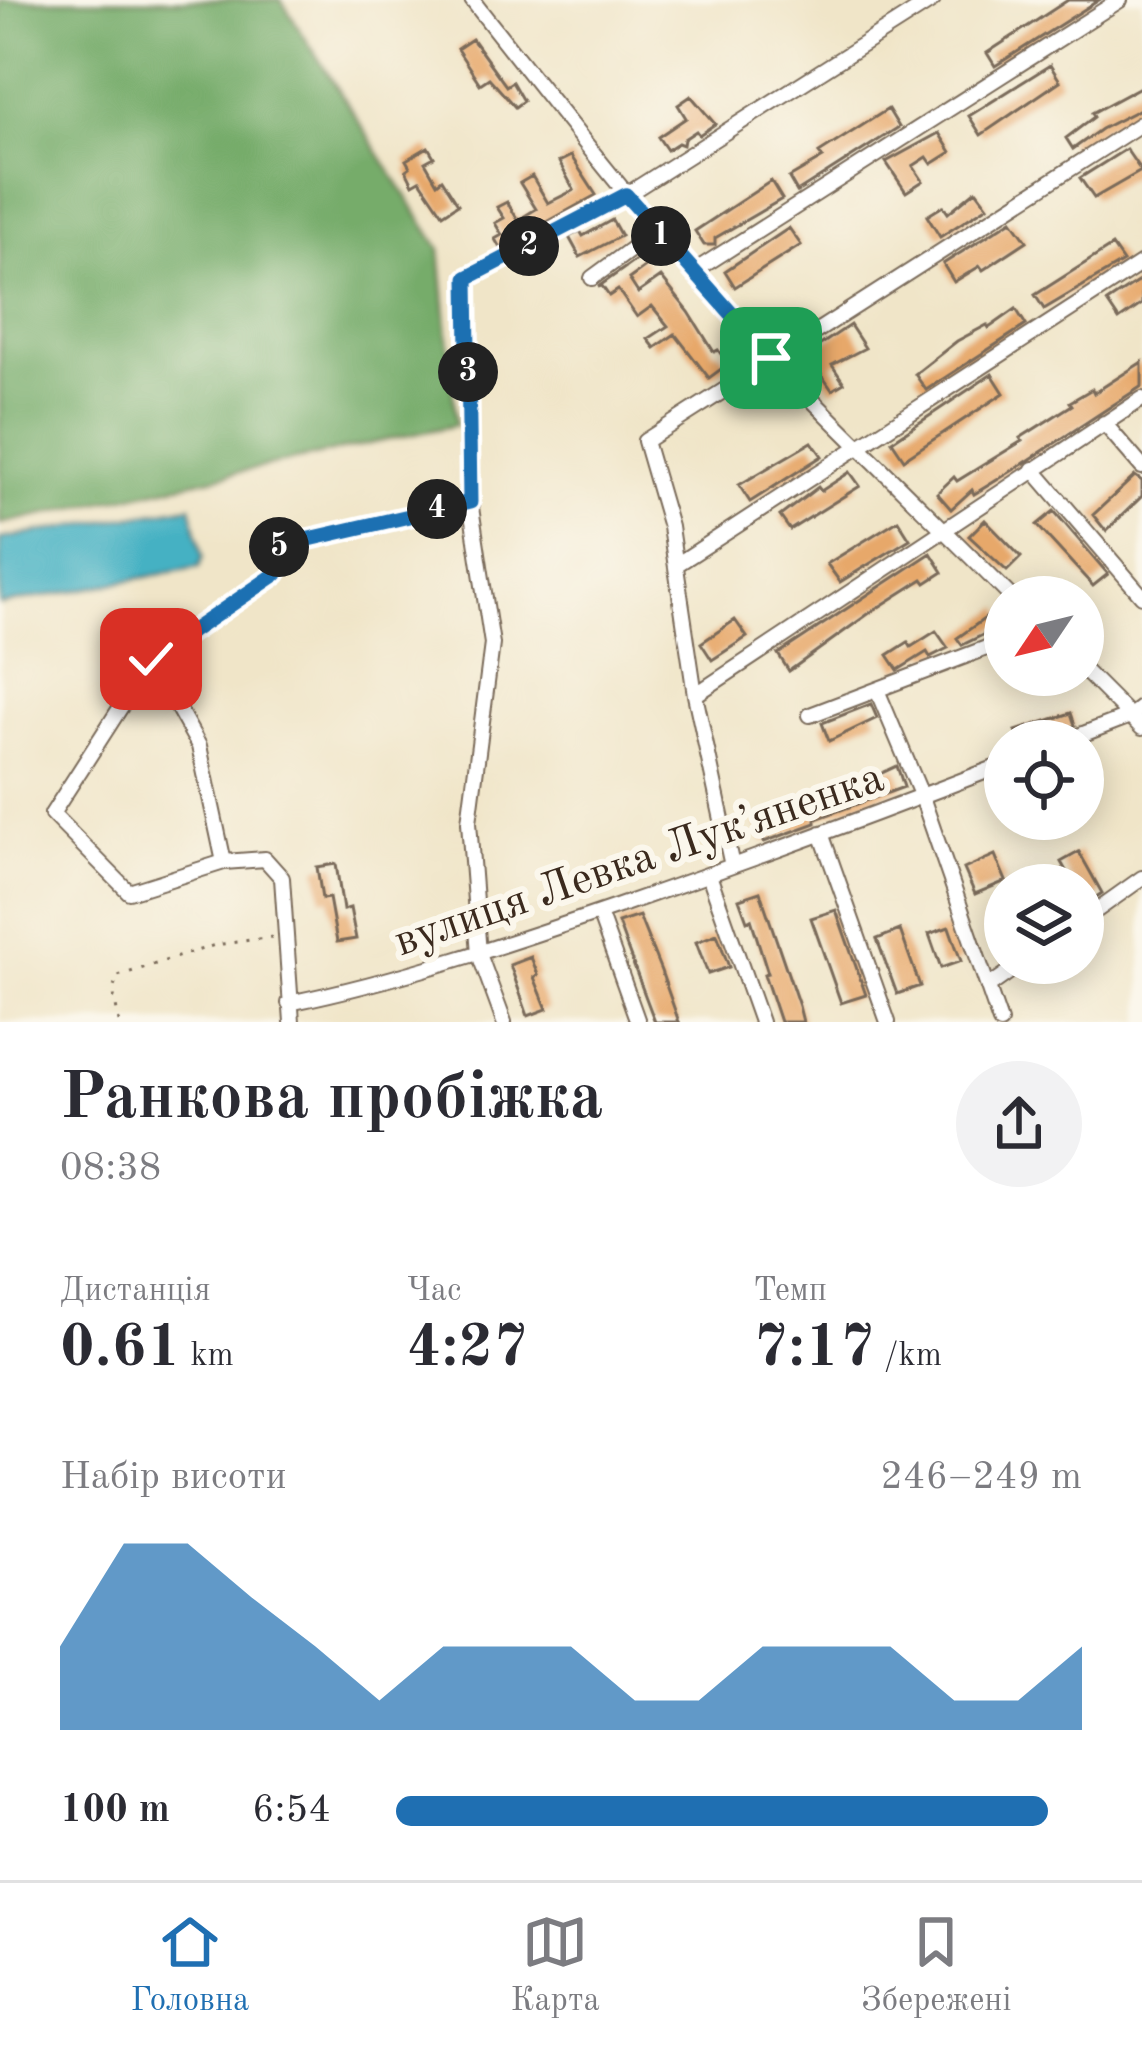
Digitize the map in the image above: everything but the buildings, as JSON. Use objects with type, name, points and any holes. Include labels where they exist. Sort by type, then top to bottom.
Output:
[{"type":"street","points":[[472,0],[656,231],[771,358],[990,576]]},
{"type":"street","points":[[503,1022],[479,954],[469,822],[492,644],[470,502],[467,278],[626,195],[934,0]]},
{"type":"street","points":[[693,272],[1120,0]]},
{"type":"street","points":[[732,866],[695,695],[670,527],[645,441],[1142,123]]},
{"type":"street","points":[[592,278],[656,231]]},
{"type":"street","points":[[676,565],[1142,263]]},
{"type":"street","points":[[695,695],[1142,399]]},
{"type":"street","points":[[1104,423],[1142,467]]},
{"type":"street","points":[[1033,469],[1142,596]]},
{"type":"street","points":[[292,1022],[282,878],[265,859],[224,862],[129,892],[52,814],[151,659],[276,574],[279,546],[470,502]]},
{"type":"street","points":[[810,715],[984,649]]},
{"type":"street","points":[[151,659],[200,746],[224,862]]},
{"type":"street","points":[[1104,686],[1136,711],[1142,728]]},
{"type":"street","points":[[877,689],[922,797],[1000,1022]]},
{"type":"street","points":[[1104,725],[1136,711]]},
{"type":"street","name":"вулиця Левка Лукʼяненка","points":[[289,1003],[375,986],[479,954],[984,772]]},
{"type":"street","points":[[821,833],[888,1022]]},
{"type":"street","points":[[709,875],[761,1022]]},
{"type":"street","points":[[1104,905],[1142,878]]},
{"type":"street","points":[[599,913],[638,1022]]},
{"type":"street","points":[[988,987],[992,984]]},
{"type":"path","points":[[119,1022],[113,990],[118,976],[170,963],[214,945],[286,937]]},
{"type":"green space","points":[[0,0],[281,0],[440,249],[456,425],[0,524]]},
{"type":"water","points":[[191,506],[203,557],[199,567],[0,605],[0,539]]},
{"type":"route","points":[[151,659],[276,574],[279,546],[470,502],[467,278],[626,195],[771,358]]}]
